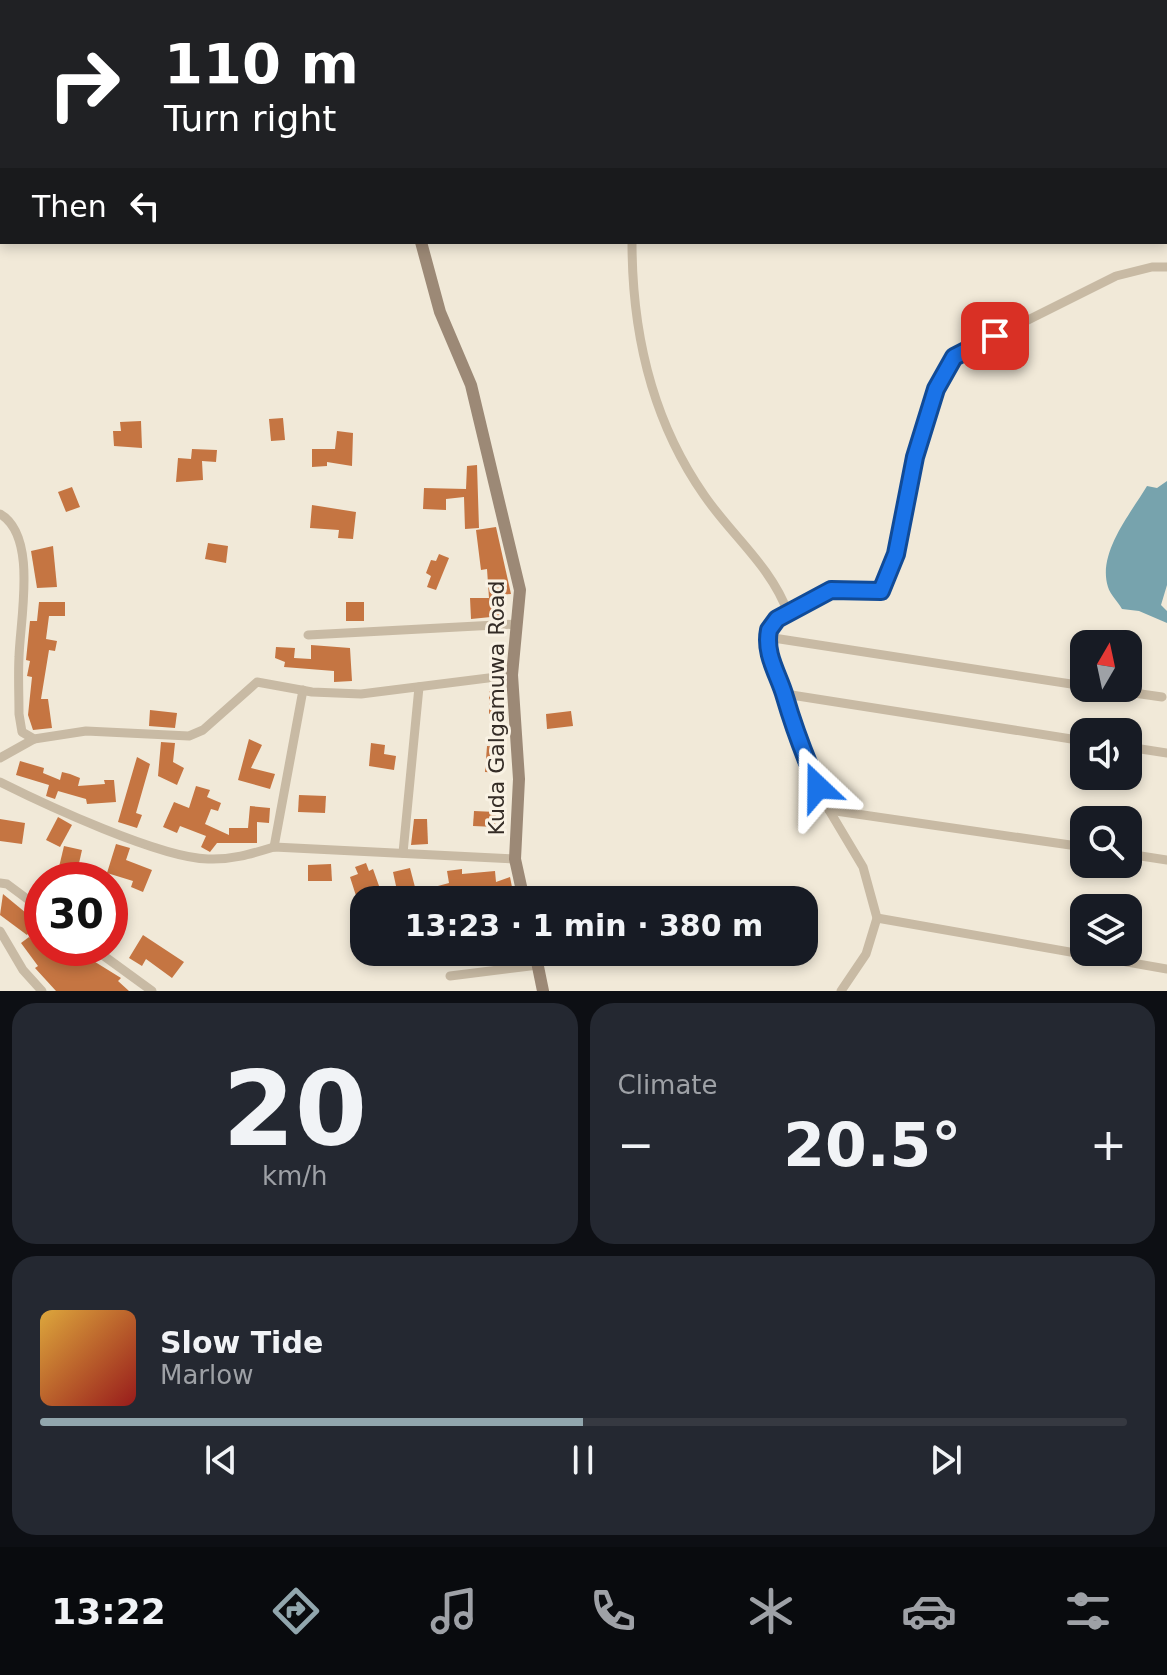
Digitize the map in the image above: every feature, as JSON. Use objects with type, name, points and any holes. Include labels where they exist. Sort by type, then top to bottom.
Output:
[{"type":"street","name":"Kuda Galgamuwa Road","points":[[422,244],[440,312],[471,385],[520,590],[512,675],[519,779],[515,859],[521,886]]},
{"type":"street","points":[[632,244],[632,287],[640,354],[668,434],[705,496],[779,586],[788,613]]},
{"type":"street","points":[[841,991],[866,954],[877,918],[863,867],[829,810],[790,720],[785,694],[773,674],[767,637],[777,619],[831,590],[881,591],[896,554],[915,457],[936,389],[954,357],[1116,276],[1152,267],[1167,267]]},
{"type":"street","points":[[0,514],[9,520],[18,535],[24,579],[19,714],[22,732],[34,739]]},
{"type":"street","points":[[308,635],[517,624]]},
{"type":"street","points":[[767,637],[1070,684]]},
{"type":"street","points":[[0,758],[34,739],[86,731],[189,736],[203,730],[257,682],[303,690],[361,694],[512,675]]},
{"type":"street","points":[[403,853],[419,687]]},
{"type":"street","points":[[274,847],[303,690]]},
{"type":"street","points":[[785,694],[1070,739]]},
{"type":"street","points":[[1142,694],[1162,697]]},
{"type":"street","points":[[1142,749],[1167,753]]},
{"type":"street","points":[[0,782],[151,845],[190,858],[251,856],[274,847],[515,859]]},
{"type":"street","points":[[829,810],[1070,845]]},
{"type":"street","points":[[1142,856],[1167,860]]},
{"type":"street","points":[[0,872],[16,891]]},
{"type":"street","points":[[0,883],[24,897]]},
{"type":"street","points":[[877,918],[1167,969]]},
{"type":"street","points":[[0,931],[23,970],[42,991]]},
{"type":"street","points":[[118,966],[152,991]]},
{"type":"street","points":[[450,976],[501,966]]},
{"type":"street","points":[[538,966],[543,991]]},
{"type":"water","points":[[1167,481],[1167,585],[1161,605],[1167,611],[1167,623],[1139,611],[1122,609],[1109,590],[1106,574],[1107,561],[1117,534],[1147,486],[1157,488]]},
{"type":"building","points":[[283,418],[285,440],[271,441],[269,419]]},
{"type":"building","points":[[141,421],[142,448],[114,446],[113,431],[121,431],[120,422]]},
{"type":"building","points":[[337,431],[353,433],[352,466],[327,462],[327,466],[312,467],[312,449],[335,449]]},
{"type":"building","points":[[192,449],[217,450],[216,462],[202,461],[203,480],[176,482],[178,458],[191,459]]},
{"type":"building","points":[[477,465],[479,528],[465,529],[464,497],[446,499],[446,510],[423,509],[424,488],[466,489],[467,466]]},
{"type":"building","points":[[72,487],[80,507],[66,512],[58,492]]},
{"type":"building","points":[[312,505],[356,512],[353,539],[338,538],[339,530],[310,528]]},
{"type":"building","points":[[496,527],[511,594],[501,595],[501,616],[471,619],[470,598],[489,598],[487,569],[481,570],[476,530]]},
{"type":"building","points":[[208,543],[228,546],[226,563],[205,559]]},
{"type":"building","points":[[53,546],[57,587],[37,588],[31,551]]},
{"type":"building","points":[[439,554],[449,558],[436,590],[427,587],[431,576],[426,573],[431,560],[436,561]]},
{"type":"building","points":[[39,602],[65,602],[65,616],[49,616],[46,639],[57,641],[55,651],[49,650],[41,699],[48,699],[52,728],[33,730],[28,715],[32,677],[27,676],[30,661],[26,660],[30,621],[37,621]]},
{"type":"building","points":[[346,602],[364,602],[364,621],[346,621]]},
{"type":"building","points":[[311,645],[350,648],[352,681],[334,682],[334,671],[284,667],[285,662],[275,658],[276,647],[295,648],[294,658],[311,659]]},
{"type":"building","points":[[489,691],[504,691],[504,713],[489,714]]},
{"type":"building","points":[[150,710],[177,713],[175,728],[149,726]]},
{"type":"building","points":[[571,711],[573,726],[547,729],[546,714]]},
{"type":"building","points":[[249,739],[262,745],[251,768],[275,774],[270,789],[238,780]]},
{"type":"building","points":[[161,742],[175,743],[173,762],[184,768],[177,785],[158,776]]},
{"type":"building","points":[[371,743],[385,745],[384,754],[396,756],[394,770],[369,766]]},
{"type":"building","points":[[487,746],[504,747],[502,773],[485,772]]},
{"type":"building","points":[[137,757],[150,764],[136,813],[142,815],[137,828],[118,822]]},
{"type":"building","points":[[20,761],[44,768],[43,773],[60,780],[62,772],[80,778],[78,786],[105,784],[104,780],[114,780],[116,802],[87,804],[86,799],[58,791],[55,799],[46,796],[49,785],[16,775]]},
{"type":"building","points":[[196,786],[210,790],[207,797],[221,803],[218,811],[211,809],[205,824],[229,835],[229,828],[248,828],[250,806],[270,808],[269,823],[257,822],[257,843],[217,843],[210,852],[201,847],[206,836],[180,826],[177,833],[163,827],[174,802],[189,808]]},
{"type":"building","points":[[299,795],[326,796],[325,813],[298,812]]},
{"type":"building","points":[[474,811],[496,812],[495,827],[473,826]]},
{"type":"building","points":[[58,817],[72,825],[60,847],[46,840]]},
{"type":"building","points":[[0,819],[25,823],[22,844],[0,841]]},
{"type":"building","points":[[414,819],[427,819],[428,844],[411,845]]},
{"type":"building","points":[[116,844],[130,848],[126,860],[152,870],[143,892],[131,887],[133,881],[128,879],[128,862],[110,862]]},
{"type":"building","points":[[64,846],[82,850],[79,862],[60,862]]},
{"type":"building","points":[[366,863],[369,871],[373,869],[379,886],[353,886],[350,877],[358,874],[355,867]]},
{"type":"building","points":[[331,864],[332,881],[308,881],[308,865]]},
{"type":"building","points":[[410,868],[415,886],[396,886],[393,872]]},
{"type":"building","points":[[462,869],[462,874],[495,871],[496,882],[510,877],[512,886],[438,886],[449,883],[447,871]]},
{"type":"building","points":[[3,894],[24,911],[24,933],[0,915]]},
{"type":"building","points":[[143,935],[184,962],[172,978],[146,959],[142,966],[129,958]]},
{"type":"building","points":[[102,966],[121,978],[118,981],[129,991],[56,991],[35,968]]},
{"type":"route","points":[[818,787],[790,720],[785,694],[773,674],[767,637],[769,630],[777,619],[831,590],[881,591],[896,554],[915,457],[936,389],[954,357],[995,336]]}]
